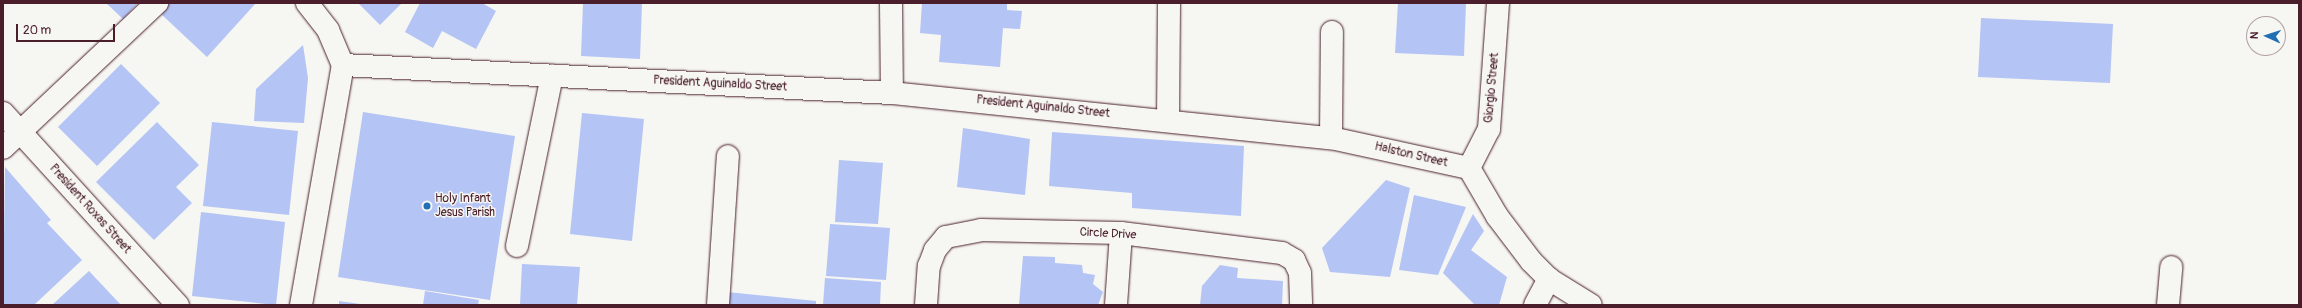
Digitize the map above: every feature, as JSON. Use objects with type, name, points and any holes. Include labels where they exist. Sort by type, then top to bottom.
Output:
[{"type":"street","points":[[3,148],[157,3]]},
{"type":"street","points":[[301,305],[343,65],[328,30],[307,3]]},
{"type":"street","points":[[891,3],[892,93]]},
{"type":"street","points":[[1168,119],[1169,3]]},
{"type":"street","name":"Giorgio Street","points":[[1470,168],[1488,129],[1498,3]]},
{"type":"street","points":[[1331,138],[1332,32]]},
{"type":"street","name":"President Aguinaldo Street","points":[[343,65],[892,93],[1168,119]]},
{"type":"street","points":[[517,246],[552,76]]},
{"type":"street","name":"President Roxas Street","points":[[3,113],[178,305]]},
{"type":"street","name":"Halston Street","points":[[1168,119],[1331,138],[1470,168]]},
{"type":"street","points":[[718,305],[728,156]]},
{"type":"street","points":[[1470,168],[1497,216],[1531,261],[1549,279],[1591,305]]},
{"type":"street","name":"Circle Drive","points":[[926,305],[929,266],[935,250],[946,236],[981,230],[1121,233],[1282,253],[1294,260],[1300,273],[1301,305]]},
{"type":"street","points":[[1116,305],[1121,233]]},
{"type":"street","points":[[2168,305],[2172,267]]},
{"type":"street","points":[[1536,305],[1549,279]]},
{"type":"building","points":[[106,3],[138,3],[123,19]]},
{"type":"building","points":[[169,3],[256,3],[207,57],[160,13]]},
{"type":"building","points":[[358,3],[402,3],[380,25]]},
{"type":"building","points":[[420,3],[482,3],[496,11],[476,49],[442,31],[433,48],[405,32]]},
{"type":"building","points":[[583,3],[642,3],[640,59],[581,56]]},
{"type":"building","points":[[922,3],[1007,3],[1007,10],[1022,11],[1020,29],[1003,28],[1000,67],[939,62],[941,35],[920,33]]},
{"type":"building","points":[[1398,3],[1466,3],[1464,56],[1395,53]]},
{"type":"building","points":[[1981,18],[2113,24],[2110,83],[1978,77]]},
{"type":"building","points":[[303,45],[308,78],[304,123],[254,121],[256,89]]},
{"type":"building","points":[[121,64],[160,103],[97,166],[58,127]]},
{"type":"building","name":"Holy Infant Jesus Parish","points":[[363,112],[515,136],[490,300],[338,277]]},
{"type":"building","points":[[582,113],[644,119],[632,241],[570,234]]},
{"type":"building","points":[[157,122],[199,165],[176,187],[192,203],[154,240],[96,182]]},
{"type":"building","points":[[212,122],[298,131],[289,215],[203,206]]},
{"type":"building","points":[[963,128],[1030,139],[1025,195],[957,187]]},
{"type":"building","points":[[1052,132],[1244,146],[1241,216],[1132,208],[1132,193],[1049,186]]},
{"type":"building","points":[[839,160],[883,163],[878,224],[835,222]]},
{"type":"building","points":[[5,167],[51,220],[47,223],[82,260],[34,305],[3,305]]},
{"type":"building","points":[[1386,180],[1410,188],[1390,277],[1330,272],[1322,248]]},
{"type":"building","points":[[1414,195],[1466,207],[1438,275],[1399,270]]},
{"type":"building","points":[[201,212],[285,222],[276,305],[192,296]]},
{"type":"building","points":[[1473,214],[1484,231],[1471,250],[1507,277],[1499,305],[1475,305],[1443,273]]},
{"type":"building","points":[[830,224],[890,228],[886,280],[826,276]]},
{"type":"building","points":[[1023,256],[1055,257],[1055,263],[1082,265],[1083,273],[1095,275],[1093,284],[1103,292],[1098,305],[1019,305]]},
{"type":"building","points":[[522,264],[580,267],[577,305],[520,305]]},
{"type":"building","points":[[1220,265],[1238,268],[1237,278],[1283,281],[1282,305],[1200,305],[1202,286]]},
{"type":"building","points":[[89,271],[121,305],[52,305]]},
{"type":"building","points":[[825,278],[881,282],[880,305],[823,305]]},
{"type":"building","points":[[425,291],[479,300],[478,305],[423,305]]},
{"type":"building","points":[[727,292],[816,301],[816,305],[726,305]]},
{"type":"building","points":[[339,301],[360,304],[360,305],[339,305]]},
{"type":"place","name":"Holy Infant Jesus Parish","points":[[427,206]]}]
